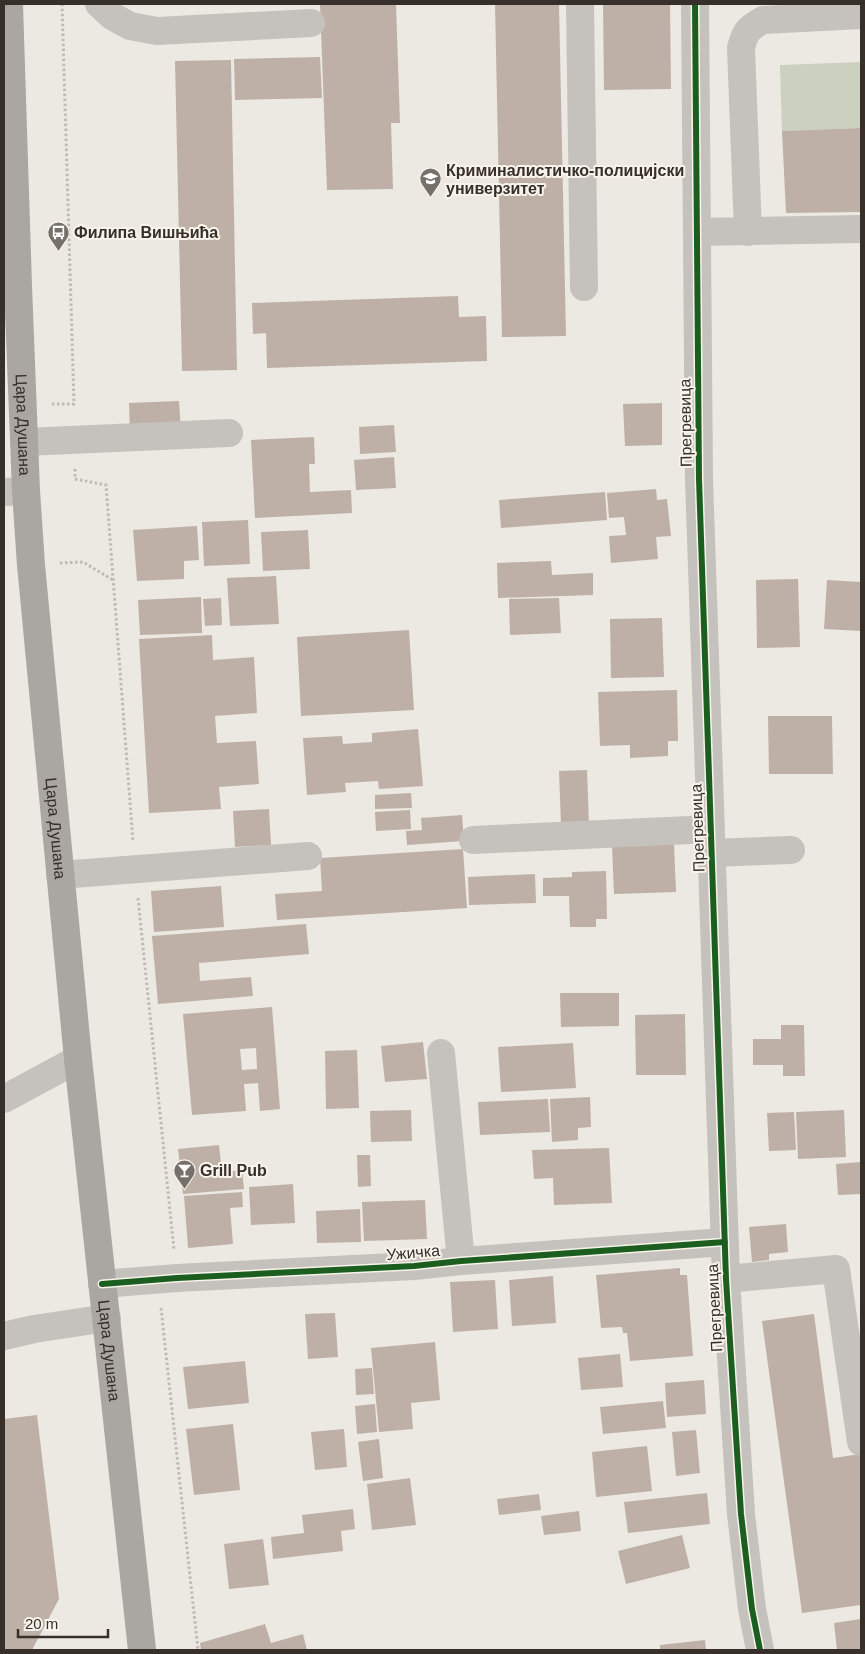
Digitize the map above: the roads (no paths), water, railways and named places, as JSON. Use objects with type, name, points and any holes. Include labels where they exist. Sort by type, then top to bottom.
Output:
[{"type":"main road","name":"Цара Душана","points":[[9,4],[6,49],[24,442],[15,492],[31,565],[78,1059],[142,1650]]},
{"type":"street","points":[[98,4],[112,16],[130,26],[157,31],[311,23]]},
{"type":"street","points":[[580,4],[584,287]]},
{"type":"street","name":"Прегревица","points":[[695,4],[700,479],[726,1280],[740,1514],[752,1609],[760,1650]]},
{"type":"street","points":[[748,232],[742,48],[744,36],[750,27],[763,20],[861,15]]},
{"type":"street","points":[[697,232],[861,229]]},
{"type":"street","points":[[24,442],[228,433]]},
{"type":"street","points":[[473,840],[712,841],[791,850]]},
{"type":"street","points":[[60,875],[308,856]]},
{"type":"street","points":[[441,1052],[461,1261]]},
{"type":"street","points":[[4,1099],[78,1059]]},
{"type":"street","name":"Ужичка","points":[[102,1284],[177,1278],[414,1266],[725,1242]]},
{"type":"street","points":[[726,1280],[836,1268],[861,1442]]},
{"type":"street","points":[[4,1336],[34,1329],[107,1318]]},
{"type":"place","name":"Криминалистичко-полицијски универзитет","points":[[430,198]]},
{"type":"place","name":"Филипа Вишњића","points":[[58,251]]},
{"type":"place","name":"Grill Pub","points":[[184,1189]]}]
